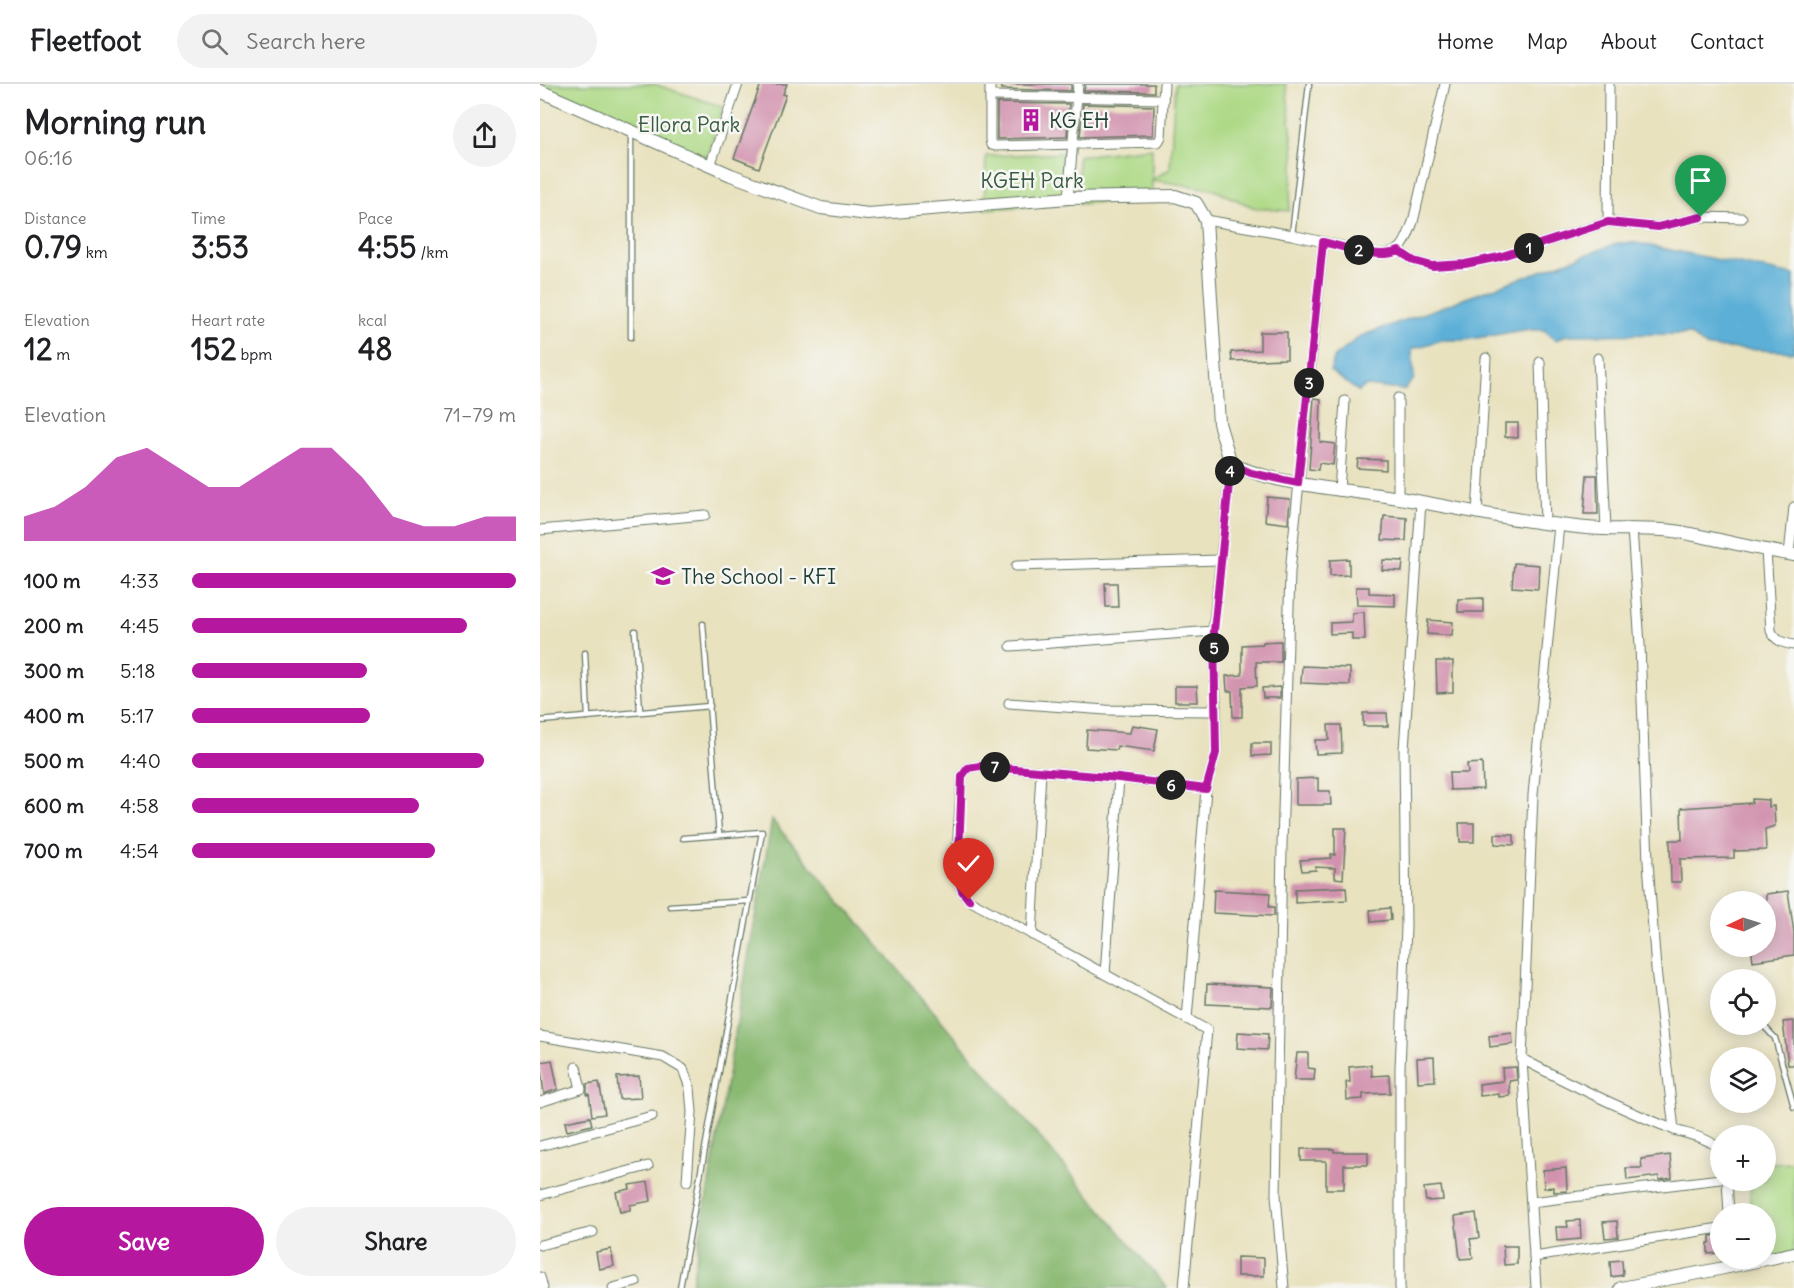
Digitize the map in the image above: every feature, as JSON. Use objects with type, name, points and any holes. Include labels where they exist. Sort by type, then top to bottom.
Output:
[{"type":"street","points":[[990,84],[990,140],[991,145],[995,146],[1158,142],[1161,137],[1164,84]]},
{"type":"street","points":[[1068,198],[1078,84]]},
{"type":"street","points":[[1206,220],[1292,235],[1378,254],[1399,251],[1407,239],[1413,222],[1445,84]]},
{"type":"street","points":[[1608,222],[1609,84]]},
{"type":"street","points":[[710,166],[735,85]]},
{"type":"street","points":[[540,91],[710,166],[820,208],[868,214],[1068,198],[1175,196],[1196,203],[1206,220],[1219,423],[1231,464],[1214,631],[1216,753],[1206,789],[1187,1019]]},
{"type":"street","points":[[990,96],[1163,99]]},
{"type":"street","points":[[1399,251],[1414,261],[1432,266],[1465,264],[1499,257],[1608,222],[1658,227],[1701,217],[1742,218]]},
{"type":"street","points":[[1284,1288],[1276,1195],[1290,572],[1323,242]]},
{"type":"street","points":[[1477,514],[1486,358]]},
{"type":"street","points":[[1598,358],[1606,529]]},
{"type":"street","points":[[1540,362],[1545,523]]},
{"type":"street","points":[[1398,398],[1398,498]]},
{"type":"street","points":[[1339,491],[1345,401]]},
{"type":"street","points":[[1231,464],[1251,473],[1274,479],[1339,491],[1398,498],[1477,514],[1559,525],[1672,531],[1791,555],[1794,507]]},
{"type":"street","points":[[1400,1288],[1400,1068],[1406,927],[1404,749],[1421,502]]},
{"type":"street","points":[[540,530],[705,515]]},
{"type":"street","points":[[1536,1288],[1522,1059],[1533,795],[1559,525]]},
{"type":"street","points":[[1632,528],[1640,645],[1648,862],[1656,969],[1674,1130]]},
{"type":"street","points":[[1766,550],[1771,631],[1775,638],[1794,645]]},
{"type":"street","points":[[1016,566],[1220,560]]},
{"type":"street","points":[[1011,646],[1214,631]]},
{"type":"street","points":[[1009,703],[1106,710],[1202,712],[1211,711],[1216,702]]},
{"type":"street","points":[[1184,1288],[1207,1030],[969,900],[962,891],[958,879],[962,776],[968,768],[980,766],[1119,778],[1206,789]]},
{"type":"street","points":[[1032,935],[1041,772]]},
{"type":"street","points":[[1105,974],[1119,778]]},
{"type":"street","points":[[540,1036],[663,1057],[683,1069],[690,1088],[692,1112],[687,1180]]},
{"type":"street","points":[[1522,1059],[1593,1095],[1674,1130],[1710,1142]]},
{"type":"street","points":[[540,1102],[581,1089],[576,1067]]},
{"type":"street","points":[[540,1146],[652,1116]]},
{"type":"street","points":[[540,1195],[648,1166]]},
{"type":"street","points":[[1531,1202],[1710,1180]]},
{"type":"street","points":[[1534,1257],[1710,1230]]},
{"type":"street","points":[[540,1245],[593,1232]]},
{"type":"street","points":[[1776,1256],[1794,1253]]},
{"type":"street","points":[[1621,1288],[1710,1267]]},
{"type":"street","points":[[540,1277],[543,1288]]},
{"type":"street","points":[[613,1288],[636,1282]]},
{"type":"lane","points":[[1292,235],[1309,84]]},
{"type":"lane","points":[[631,131],[631,337]]},
{"type":"lane","points":[[703,624],[719,835]]},
{"type":"lane","points":[[635,631],[640,712]]},
{"type":"lane","points":[[585,653],[588,717]]},
{"type":"lane","points":[[540,721],[710,706]]},
{"type":"lane","points":[[680,1288],[762,832],[683,838]]},
{"type":"lane","points":[[670,906],[750,901]]},
{"type":"lane","points":[[1772,1035],[1794,1107]]},
{"type":"green space","name":"Ellora Park","points":[[540,84],[654,84],[723,107],[706,160],[540,87]]},
{"type":"green space","points":[[1175,84],[1286,84],[1294,156],[1289,211],[1255,208],[1212,189],[1152,180],[1152,198],[1079,204],[1078,156],[1152,148],[1152,179],[1170,169]]},
{"type":"green space","name":"KGEH Park","points":[[1067,153],[1068,204],[984,209],[986,156]]},
{"type":"green space","points":[[772,820],[1167,1288],[691,1288]]},
{"type":"green space","points":[[1794,1162],[1794,1255],[1776,1257],[1776,1203],[1750,1203],[1750,1191],[1776,1191],[1776,1163]]},
{"type":"water","points":[[1618,243],[1636,243],[1794,275],[1794,352],[1707,347],[1689,334],[1566,335],[1556,340],[1544,330],[1523,330],[1466,340],[1441,340],[1412,349],[1414,379],[1404,390],[1366,386],[1358,391],[1330,371],[1335,356],[1361,336]]},
{"type":"building","points":[[761,84],[787,84],[783,94],[786,95],[759,168],[734,158]]},
{"type":"building","points":[[1002,84],[1071,84],[1071,91],[1002,89]]},
{"type":"building","points":[[1085,84],[1154,84],[1154,92],[1084,91]]},
{"type":"building","name":"KG EH","points":[[997,103],[1069,104],[1067,137],[997,139]]},
{"type":"building","points":[[1083,104],[1154,106],[1153,135],[1080,137]]},
{"type":"building","points":[[1260,332],[1287,332],[1287,359],[1232,361],[1231,352],[1260,350]]},
{"type":"building","points":[[1314,398],[1321,399],[1320,442],[1335,444],[1333,465],[1319,463],[1318,470],[1309,469]]},
{"type":"building","points":[[1505,423],[1518,423],[1518,438],[1505,437]]},
{"type":"building","points":[[1358,459],[1386,460],[1386,470],[1357,468]]},
{"type":"building","points":[[1587,475],[1597,475],[1598,514],[1584,514]]},
{"type":"building","points":[[1267,497],[1290,499],[1288,524],[1265,521]]},
{"type":"building","points":[[1384,516],[1407,518],[1406,541],[1382,540]]},
{"type":"building","points":[[1349,559],[1349,575],[1330,576],[1330,560]]},
{"type":"building","points":[[1383,560],[1403,561],[1402,571],[1382,570]]},
{"type":"building","points":[[1514,563],[1539,565],[1538,589],[1512,587]]},
{"type":"building","points":[[1105,583],[1117,583],[1118,607],[1106,607]]},
{"type":"building","points":[[1356,587],[1369,587],[1369,593],[1395,594],[1395,606],[1357,605]]},
{"type":"building","points":[[1483,598],[1483,612],[1458,612],[1458,599]]},
{"type":"building","points":[[1364,612],[1365,640],[1352,640],[1352,633],[1330,634],[1330,623],[1352,622],[1352,613]]},
{"type":"building","points":[[1428,620],[1453,622],[1452,636],[1427,634]]},
{"type":"building","points":[[1281,641],[1281,662],[1256,662],[1257,686],[1242,687],[1242,717],[1233,717],[1232,691],[1227,691],[1226,676],[1242,675],[1242,645]]},
{"type":"building","points":[[1436,661],[1453,661],[1453,692],[1437,693]]},
{"type":"building","points":[[1302,666],[1350,668],[1350,685],[1301,683]]},
{"type":"building","points":[[1175,686],[1197,686],[1198,702],[1175,702]]},
{"type":"building","points":[[1280,687],[1280,698],[1263,698],[1262,688]]},
{"type":"building","points":[[1363,713],[1387,713],[1388,726],[1363,726]]},
{"type":"building","points":[[1132,725],[1158,729],[1154,751],[1117,746],[1117,750],[1086,748],[1087,730],[1130,733]]},
{"type":"building","points":[[1328,725],[1341,725],[1342,753],[1316,754],[1315,740],[1329,740]]},
{"type":"building","points":[[1252,743],[1271,743],[1271,755],[1252,756]]},
{"type":"building","points":[[1482,763],[1483,789],[1450,790],[1449,773],[1468,773],[1467,764]]},
{"type":"building","points":[[1318,778],[1318,791],[1330,791],[1331,805],[1296,805],[1296,779]]},
{"type":"building","points":[[1752,799],[1769,800],[1769,807],[1774,806],[1775,826],[1765,829],[1766,850],[1734,851],[1734,858],[1680,859],[1681,882],[1671,882],[1670,840],[1682,840],[1681,808],[1752,803]]},
{"type":"building","points":[[1459,823],[1474,823],[1474,842],[1460,842]]},
{"type":"building","points":[[1335,828],[1346,828],[1343,879],[1335,878],[1335,868],[1315,867],[1316,870],[1302,871],[1300,860],[1331,858],[1331,854],[1335,855]]},
{"type":"building","points":[[1495,834],[1514,835],[1514,845],[1495,844]]},
{"type":"building","points":[[1346,887],[1347,900],[1295,903],[1295,889]]},
{"type":"building","points":[[1214,890],[1270,893],[1269,907],[1274,907],[1274,916],[1213,913]]},
{"type":"building","points":[[1788,891],[1794,933],[1794,955],[1753,961],[1752,957],[1776,957],[1776,893]]},
{"type":"building","points":[[1390,908],[1391,920],[1371,922],[1370,910]]},
{"type":"building","points":[[1207,984],[1273,987],[1272,1007],[1206,1004]]},
{"type":"building","points":[[1794,1021],[1794,1065],[1788,1065],[1783,1022]]},
{"type":"building","points":[[1238,1032],[1268,1034],[1267,1050],[1237,1048]]},
{"type":"building","points":[[1512,1033],[1513,1044],[1490,1047],[1489,1036]]},
{"type":"building","points":[[1297,1053],[1308,1053],[1308,1068],[1315,1069],[1314,1080],[1294,1080]]},
{"type":"building","points":[[1434,1057],[1435,1081],[1418,1082],[1417,1058]]},
{"type":"building","points":[[552,1060],[558,1089],[544,1094],[540,1062]]},
{"type":"building","points":[[1371,1065],[1372,1076],[1389,1075],[1390,1093],[1363,1094],[1363,1099],[1347,1100],[1346,1082],[1350,1082],[1349,1067]]},
{"type":"building","points":[[1516,1067],[1517,1080],[1509,1081],[1510,1096],[1499,1097],[1499,1094],[1480,1096],[1479,1084],[1503,1081],[1502,1068]]},
{"type":"building","points":[[639,1076],[641,1098],[619,1099],[617,1077]]},
{"type":"building","points":[[599,1082],[605,1114],[592,1116],[587,1084]]},
{"type":"building","points":[[590,1117],[592,1125],[567,1131],[565,1122]]},
{"type":"building","points":[[1301,1149],[1368,1152],[1368,1165],[1344,1165],[1344,1189],[1326,1189],[1326,1161],[1301,1161]]},
{"type":"building","points":[[1670,1155],[1672,1178],[1659,1180],[1659,1176],[1627,1180],[1626,1168],[1642,1168],[1641,1159]]},
{"type":"building","points":[[1566,1168],[1567,1191],[1554,1192],[1554,1187],[1544,1188],[1543,1170]]},
{"type":"building","points":[[648,1182],[651,1201],[630,1205],[630,1210],[620,1212],[616,1192],[630,1189],[629,1185]]},
{"type":"building","points":[[1441,1186],[1443,1200],[1426,1201],[1424,1188]]},
{"type":"building","points":[[1476,1213],[1479,1238],[1470,1239],[1473,1258],[1460,1259],[1455,1216]]},
{"type":"building","points":[[1580,1220],[1581,1239],[1557,1241],[1556,1227],[1568,1227],[1567,1221]]},
{"type":"building","points":[[1617,1221],[1618,1237],[1605,1238],[1603,1222]]},
{"type":"building","points":[[1503,1246],[1517,1246],[1517,1264],[1504,1265]]},
{"type":"building","points":[[611,1249],[614,1266],[599,1269],[596,1252]]},
{"type":"building","points":[[1237,1257],[1264,1258],[1264,1276],[1237,1276]]},
{"type":"building","points":[[1622,1260],[1623,1275],[1611,1277],[1610,1261]]},
{"type":"place","name":"KG EH","points":[[1031,120]]},
{"type":"place","name":"The School - KFI","points":[[663,576]]},
{"type":"route","points":[[969,900],[962,891],[958,879],[962,776],[968,768],[980,766],[1119,778],[1206,789],[1216,753],[1214,631],[1231,464],[1251,473],[1298,483],[1323,242],[1378,254],[1399,251],[1414,261],[1432,266],[1465,264],[1499,257],[1608,222],[1658,227],[1701,217]]}]
